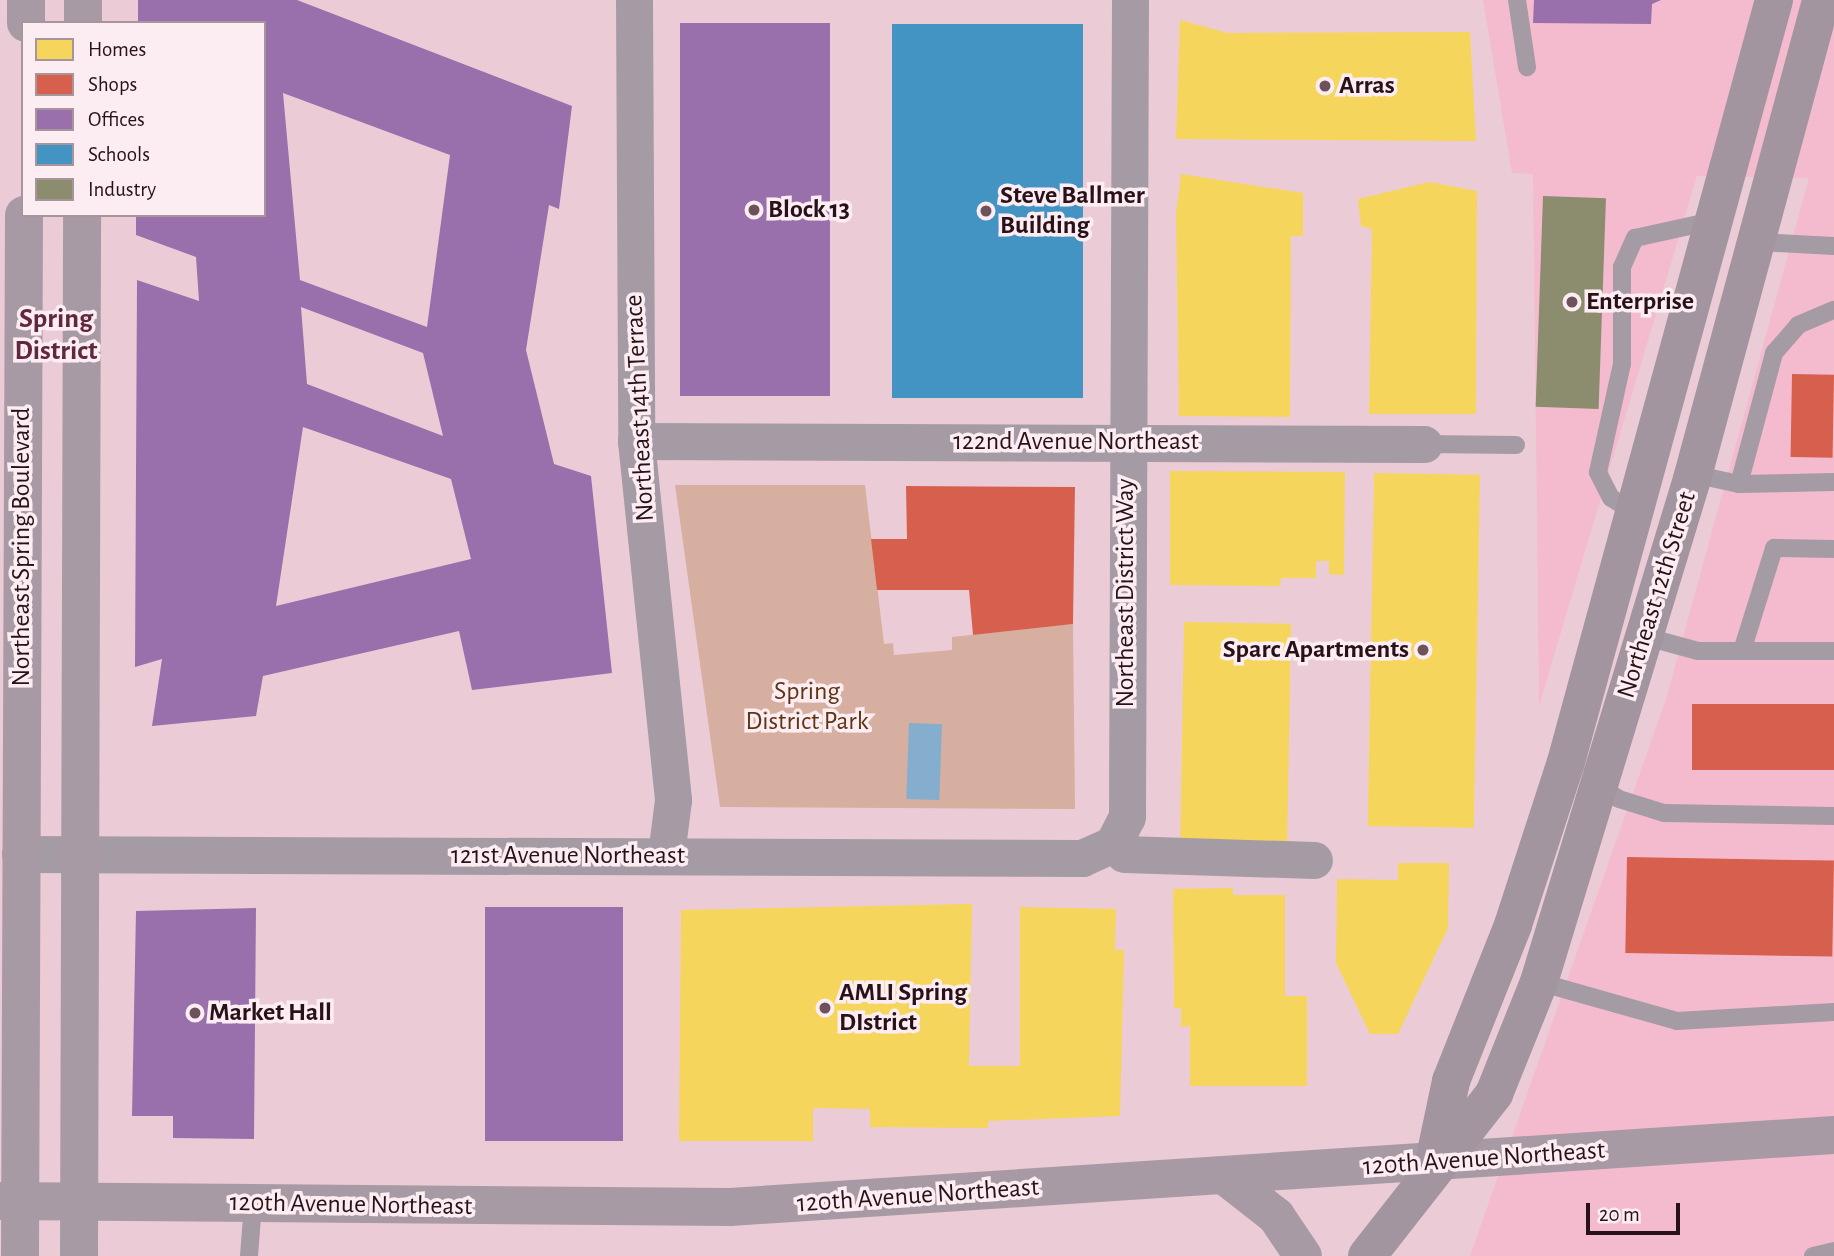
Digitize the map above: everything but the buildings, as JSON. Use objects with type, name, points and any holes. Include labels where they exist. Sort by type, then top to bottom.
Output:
[{"type":"main road","name":"Northeast 12th Street","points":[[1434,1163],[1451,1081],[1513,925],[1566,762],[1631,510],[1774,0]]},
{"type":"main road","name":"Northeast 12th Street","points":[[1367,1256],[1434,1163],[1494,1094],[1539,982],[1601,787],[1643,636],[1693,474],[1775,188],[1821,0]]},
{"type":"street","points":[[26,0],[26,21]]},
{"type":"street","points":[[83,0],[83,21]]},
{"type":"street","name":"Northeast 14th Terrace","points":[[634,0],[636,441],[673,800],[666,855]]},
{"type":"street","name":"Northeast District Way","points":[[1118,849],[1128,817],[1126,443],[1130,0]]},
{"type":"street","name":"Northeast Spring Boulevard","points":[[20,1256],[10,1201],[20,854],[24,217]]},
{"type":"street","points":[[79,1256],[82,217]]},
{"type":"street","name":"122nd Avenue Northeast","points":[[636,441],[1424,444]]},
{"type":"street","points":[[1118,849],[1314,860]]},
{"type":"street","name":"121st Avenue Northeast","points":[[20,854],[1082,858],[1118,849]]},
{"type":"street","name":"120th Avenue Northeast","points":[[10,1201],[730,1207],[1225,1177],[1834,1135]]},
{"type":"street","points":[[1225,1177],[1276,1216],[1303,1256]]},
{"type":"lane","points":[[1517,0],[1527,67]]},
{"type":"lane","points":[[1631,510],[1611,498],[1598,472],[1622,364],[1622,267],[1635,239],[1712,221]]},
{"type":"lane","points":[[1759,242],[1834,246]]},
{"type":"lane","points":[[1739,484],[1774,353],[1798,325],[1834,310]]},
{"type":"lane","name":"122nd Avenue Northeast","points":[[1424,444],[1516,445]]},
{"type":"lane","points":[[1693,474],[1739,484],[1834,482]]},
{"type":"lane","points":[[1742,650],[1774,548],[1834,549]]},
{"type":"lane","points":[[1643,636],[1698,651],[1834,651]]},
{"type":"lane","points":[[1566,762],[1601,787],[1664,813],[1834,816]]},
{"type":"lane","points":[[1539,982],[1677,1021],[1834,1012]]},
{"type":"lane","points":[[249,1256],[253,1204]]},
{"type":"lane","points":[[1813,1256],[1834,1251]]},
{"type":"shaded area","points":[[1483,0],[1834,0],[1834,1256],[1470,1256],[1666,699],[1809,178],[1697,176],[1539,706],[1533,174],[1512,173]]},
{"type":"green space","name":"Spring District Park","points":[[675,485],[865,485],[884,644],[893,643],[894,655],[952,650],[952,637],[1073,624],[1075,809],[720,807]]},
{"type":"water","points":[[909,723],[942,724],[939,800],[906,799]]},
{"type":"place","name":"Arras","points":[[1325,86]]},
{"type":"place","name":"Block 13","points":[[754,210]]},
{"type":"place","name":"Steve Ballmer Building","points":[[986,211]]},
{"type":"place","name":"Enterprise","points":[[1572,302]]},
{"type":"place","name":"Sparc Apartments","points":[[1423,650]]},
{"type":"place","name":"AMLI Spring DIstrict","points":[[825,1008]]},
{"type":"place","name":"Market Hall","points":[[195,1013]]},
{"type":"district","name":"Spring District","points":[[56,335]]}]
